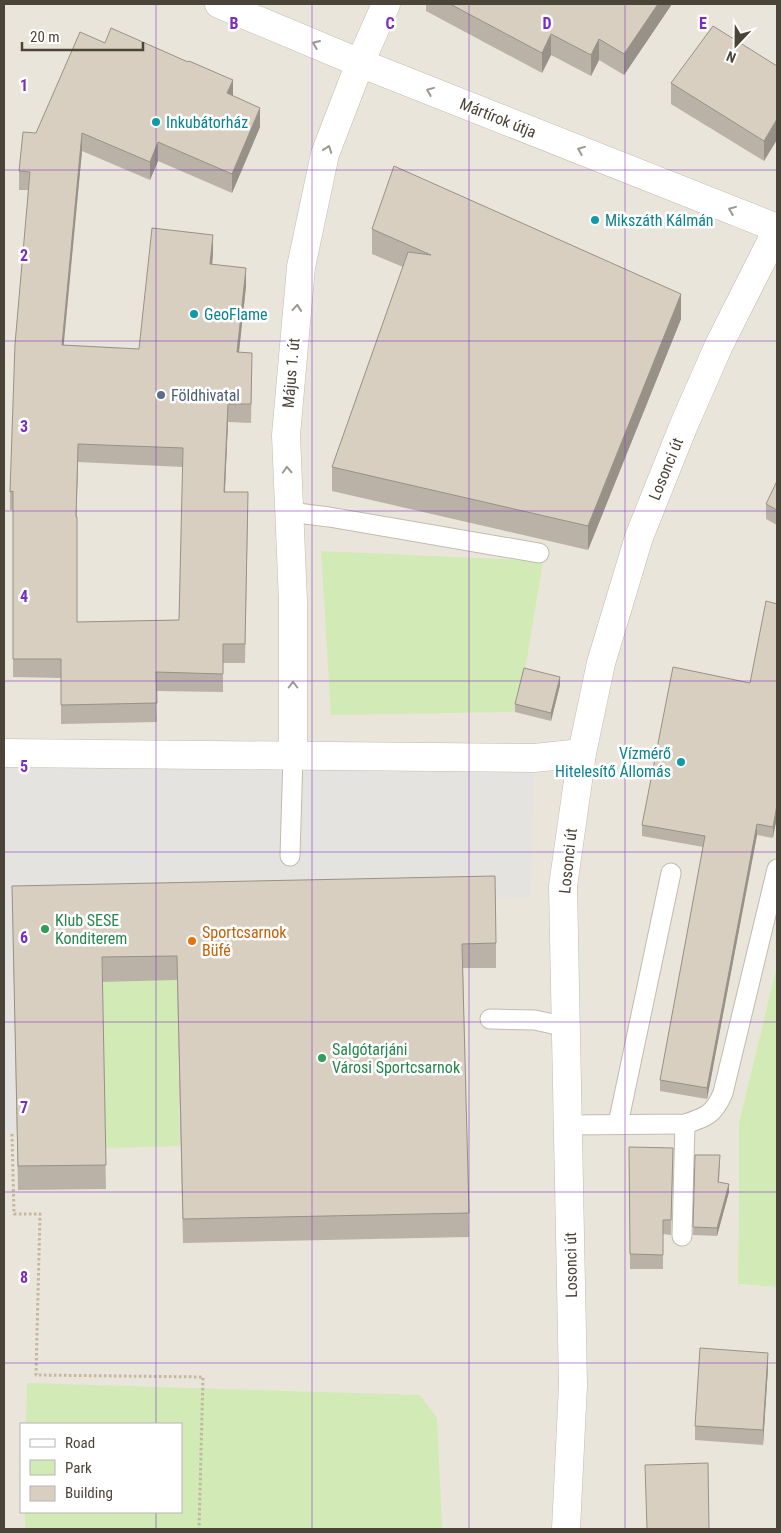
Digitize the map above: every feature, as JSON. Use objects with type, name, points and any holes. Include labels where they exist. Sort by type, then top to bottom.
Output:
[{"type":"street","name":"Mártírok útja","points":[[219,4],[360,64],[777,229]]},
{"type":"street","name":"Május 1. út","points":[[293,745],[293,601],[286,435],[301,267],[325,154],[386,4]]},
{"type":"street","name":"Losonci út","points":[[566,1529],[573,1385],[563,886],[582,753],[601,663],[639,538],[683,427],[719,345],[777,229]]},
{"type":"street","points":[[4,753],[293,745],[534,758],[582,753]]},
{"type":"lane","points":[[289,512],[329,517],[539,553]]},
{"type":"lane","points":[[290,856],[293,745]]},
{"type":"lane","points":[[568,1125],[686,1124],[703,1118],[717,1107],[723,1092],[777,869]]},
{"type":"lane","points":[[618,1124],[671,873]]},
{"type":"lane","points":[[490,1019],[535,1020],[566,1027]]},
{"type":"lane","points":[[682,1236],[686,1124]]},
{"type":"path","points":[[12,1134],[14,1214],[40,1214],[36,1374],[203,1377],[199,1529]]},
{"type":"shaded area","points":[[4,4],[777,4],[777,965],[739,1122],[738,1284],[777,1287],[777,1529],[4,1529]]},
{"type":"shaded area","points":[[4,753],[534,758],[531,897],[495,900],[12,911],[17,1134],[4,1134]]},
{"type":"green space","points":[[321,551],[543,561],[524,676],[515,712],[331,715]]},
{"type":"green space","points":[[777,965],[777,1287],[738,1284],[739,1122]]},
{"type":"green space","points":[[177,980],[180,1146],[105,1148],[102,982]]},
{"type":"green space","points":[[27,1383],[420,1395],[437,1418],[442,1529],[25,1529],[25,1513],[182,1513],[182,1423],[26,1423]]},
{"type":"building","points":[[450,4],[658,4],[624,54],[599,39],[591,55],[551,34],[542,53]]},
{"type":"building","points":[[713,26],[777,66],[777,119],[764,141],[671,83]]},
{"type":"building","points":[[111,28],[233,80],[227,93],[260,108],[232,174],[158,142],[150,162],[82,133],[62,345],[139,349],[152,228],[213,235],[210,264],[246,268],[237,352],[252,353],[251,404],[228,404],[224,492],[248,492],[245,644],[223,644],[223,674],[156,672],[157,703],[61,705],[61,659],[13,659],[13,491],[10,492],[15,344],[30,172],[19,171],[23,132],[36,133],[80,32],[105,43]],"holes":[[[78,444],[183,448],[179,620],[77,622],[76,517]]]},
{"type":"building","points":[[394,166],[681,294],[588,526],[332,467],[408,252],[431,255],[372,229]]},
{"type":"building","points":[[777,481],[777,510],[766,504]]},
{"type":"building","points":[[766,601],[777,604],[777,805],[773,827],[757,824],[707,1088],[660,1080],[705,836],[642,825],[673,667],[750,683]]},
{"type":"building","points":[[524,668],[560,677],[551,713],[515,704]]},
{"type":"building","name":"Salgótarjáni Városi Sportcsarnok","points":[[495,876],[496,943],[462,944],[469,1213],[183,1219],[177,956],[102,957],[106,1165],[18,1166],[12,886]]},
{"type":"building","points":[[629,1147],[673,1148],[671,1220],[663,1220],[663,1255],[630,1254]]},
{"type":"building","points":[[695,1155],[720,1155],[718,1182],[729,1184],[717,1228],[693,1227]]},
{"type":"building","points":[[700,1348],[768,1353],[763,1430],[695,1426]]},
{"type":"building","points":[[708,1463],[709,1529],[647,1529],[645,1465]]},
{"type":"place","name":"Inkubátorház","points":[[156,122]]},
{"type":"place","name":"Mikszáth Kálmán","points":[[595,220]]},
{"type":"place","name":"GeoFlame","points":[[194,314]]},
{"type":"place","name":"Földhivatal","points":[[161,395]]},
{"type":"place","name":"Vízmérő Hitelesítő Állomás","points":[[681,762]]},
{"type":"place","name":"Klub SESE Konditerem","points":[[45,929]]},
{"type":"place","name":"Sportcsarnok Büfé","points":[[192,941]]},
{"type":"place","name":"Salgótarjáni Városi Sportcsarnok","points":[[322,1058]]}]
